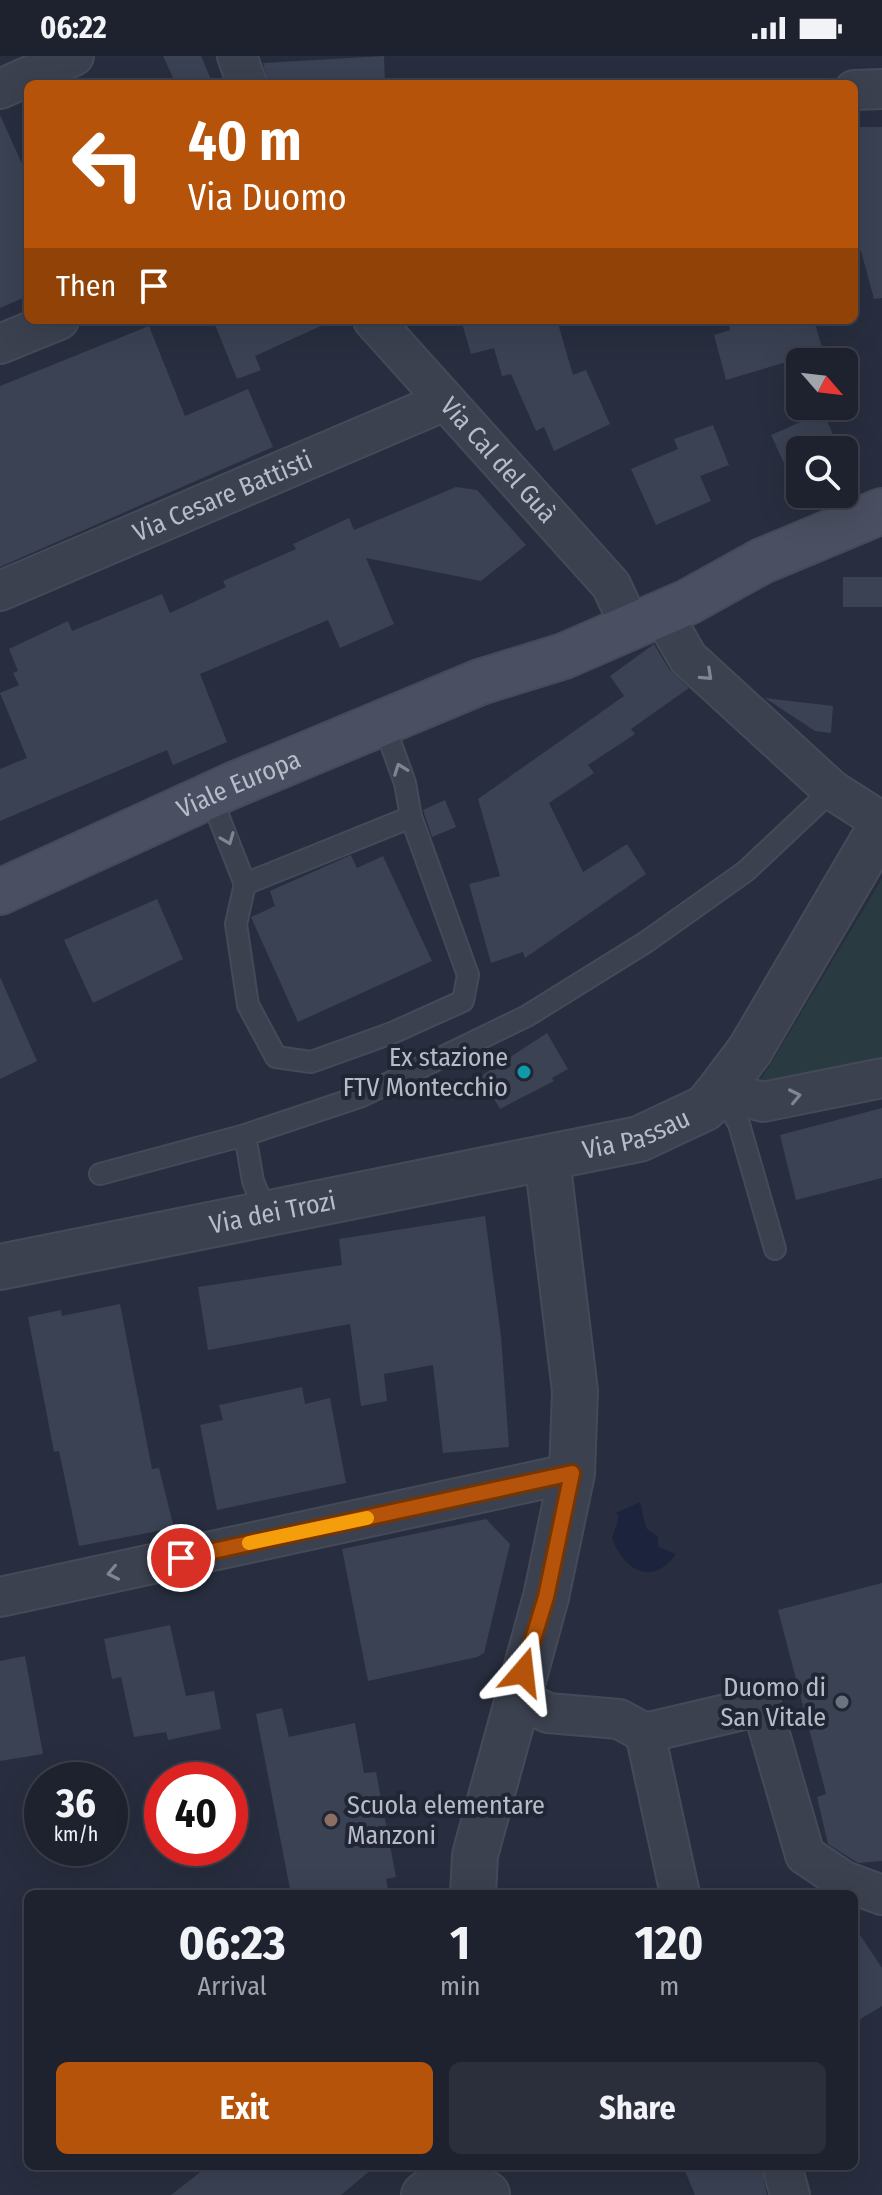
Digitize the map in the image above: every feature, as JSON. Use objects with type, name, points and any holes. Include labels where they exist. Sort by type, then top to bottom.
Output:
[{"type":"main road","name":"Viale Europa","points":[[0,892],[210,795],[383,722],[480,682],[564,656],[662,613],[762,561],[882,511]]},
{"type":"main road","name":"Viale Europa","points":[[480,682],[548,638],[620,604],[681,581],[762,561]]},
{"type":"street","points":[[0,89],[74,56]]},
{"type":"street","points":[[237,56],[246,80]]},
{"type":"street","points":[[858,90],[882,89]]},
{"type":"street","points":[[0,344],[49,324]]},
{"type":"street","name":"Via Cal del Guà","points":[[377,324],[611,585],[620,604]]},
{"type":"street","name":"Via Cesare Battisti","points":[[0,591],[445,401]]},
{"type":"street","points":[[662,613],[688,658],[832,790],[882,823]]},
{"type":"street","name":"Via Passau","points":[[473,1890],[475,1855],[515,1697],[546,1597],[572,1473],[575,1391],[547,1158],[639,1139],[705,1108],[750,1050],[882,823]]},
{"type":"street","points":[[720,1090],[763,1102],[882,1078]]},
{"type":"street","name":"Via dei Trozi","points":[[0,1267],[479,1169],[547,1158]]},
{"type":"street","points":[[0,1597],[572,1473]]},
{"type":"street","points":[[515,1697],[548,1713],[619,1719],[645,1733],[756,1707],[763,1710],[805,1855],[844,1881],[882,1895]]},
{"type":"street","points":[[645,1733],[679,1890]]},
{"type":"street","points":[[783,2170],[790,2195]]},
{"type":"street","points":[[443,2177],[487,2194]]},
{"type":"lane","points":[[210,795],[245,884],[236,924],[248,1005],[276,1057],[311,1062],[392,1033],[463,1001],[468,975],[411,817],[405,783],[383,722]]},
{"type":"lane","points":[[100,1174],[245,1135],[362,1096],[527,1016],[646,942],[746,871],[832,790]]},
{"type":"lane","points":[[245,884],[411,817]]},
{"type":"lane","points":[[720,1090],[739,1124],[775,1249]]},
{"type":"lane","points":[[245,1135],[253,1181],[266,1214]]},
{"type":"shaded area","points":[[882,879],[882,1060],[759,1083]]},
{"type":"water","points":[[640,1502],[646,1528],[658,1537],[658,1547],[676,1554],[667,1564],[648,1572],[631,1566],[612,1538],[619,1517],[616,1513]]},
{"type":"building","points":[[163,56],[201,56],[211,80],[174,80]]},
{"type":"building","points":[[384,56],[385,80],[267,80],[263,63]]},
{"type":"building","points":[[0,115],[24,168],[24,298],[0,308]]},
{"type":"building","points":[[858,127],[882,127],[882,298],[874,299],[861,251],[858,252]]},
{"type":"building","points":[[215,324],[325,324],[255,356],[261,370],[237,379]]},
{"type":"building","points":[[462,324],[558,324],[573,375],[586,370],[610,424],[554,451],[544,427],[536,431],[511,374],[502,376],[494,348],[471,354]]},
{"type":"building","points":[[729,324],[815,324],[822,348],[786,348],[786,362],[726,380],[714,335],[730,330]]},
{"type":"building","points":[[149,326],[185,416],[248,389],[273,447],[0,567],[0,386]]},
{"type":"building","points":[[805,420],[827,420],[834,436],[786,436],[786,468],[771,435]]},
{"type":"building","points":[[713,425],[729,465],[700,476],[711,501],[656,525],[631,469],[678,449],[674,439]]},
{"type":"building","points":[[456,487],[477,490],[526,545],[481,581],[366,558],[394,624],[340,648],[328,620],[200,674],[227,742],[173,765],[167,750],[0,821],[0,769],[27,758],[0,693],[19,685],[13,673],[18,671],[9,649],[68,621],[72,631],[162,594],[170,613],[226,587],[223,581],[296,549],[293,544],[349,518],[354,530]]},
{"type":"building","points":[[843,577],[882,577],[882,607],[843,607]]},
{"type":"building","points":[[654,644],[669,669],[689,688],[631,729],[635,734],[588,765],[594,773],[549,803],[583,872],[627,844],[646,874],[525,958],[523,952],[491,963],[469,884],[500,876],[478,799],[624,696],[610,676]]},
{"type":"building","points":[[765,698],[833,706],[831,733],[815,731]]},
{"type":"building","points":[[445,800],[456,827],[432,837],[423,810]]},
{"type":"building","points":[[351,855],[357,868],[383,856],[432,961],[298,1022],[251,917],[275,906],[270,891]]},
{"type":"building","points":[[157,899],[183,959],[93,1003],[64,940]]},
{"type":"building","points":[[0,977],[37,1061],[0,1079]]},
{"type":"building","name":"Ex stazione FTV Montecchio","points":[[547,1033],[568,1069],[552,1078],[554,1081],[500,1109],[481,1076]]},
{"type":"building","points":[[882,1108],[882,1178],[796,1200],[780,1135]]},
{"type":"building","points":[[485,1216],[501,1336],[509,1447],[443,1453],[433,1365],[384,1374],[387,1401],[361,1406],[350,1324],[208,1350],[198,1287],[342,1265],[339,1239]]},
{"type":"building","points":[[120,1304],[152,1469],[159,1468],[174,1528],[79,1546],[59,1451],[54,1452],[28,1317],[61,1310],[62,1316]]},
{"type":"building","points":[[302,1387],[305,1404],[330,1398],[346,1483],[217,1510],[200,1425],[223,1420],[219,1405]]},
{"type":"building","points":[[486,1519],[510,1544],[484,1653],[368,1681],[342,1549]]},
{"type":"building","name":"Duomo di San Vitale","points":[[882,1583],[882,1861],[858,1863],[828,1844],[817,1797],[826,1794],[778,1610]]},
{"type":"building","points":[[170,1625],[186,1696],[214,1691],[221,1729],[168,1740],[166,1732],[134,1737],[121,1677],[112,1679],[104,1639]]},
{"type":"building","points":[[25,1656],[43,1754],[0,1761],[0,1661]]},
{"type":"building","name":"Scuola elementare Manzoni","points":[[282,1708],[289,1737],[355,1723],[364,1773],[376,1772],[396,1877],[386,1879],[388,1890],[290,1890],[256,1714]]},
{"type":"building","points":[[858,1932],[882,1968],[882,2006],[858,2021]]},
{"type":"building","points":[[203,2170],[371,2170],[341,2195],[171,2195]]},
{"type":"building","points":[[685,2170],[762,2170],[767,2195],[695,2195]]},
{"type":"slow traffic","points":[[249,1543],[367,1518]]},
{"type":"place","name":"Ex stazione FTV Montecchio","points":[[524,1072]]},
{"type":"place","name":"Duomo di San Vitale","points":[[842,1702]]},
{"type":"place","name":"Scuola elementare Manzoni","points":[[331,1820]]},
{"type":"route","points":[[181,1558],[572,1473],[546,1597],[523,1672]]}]
